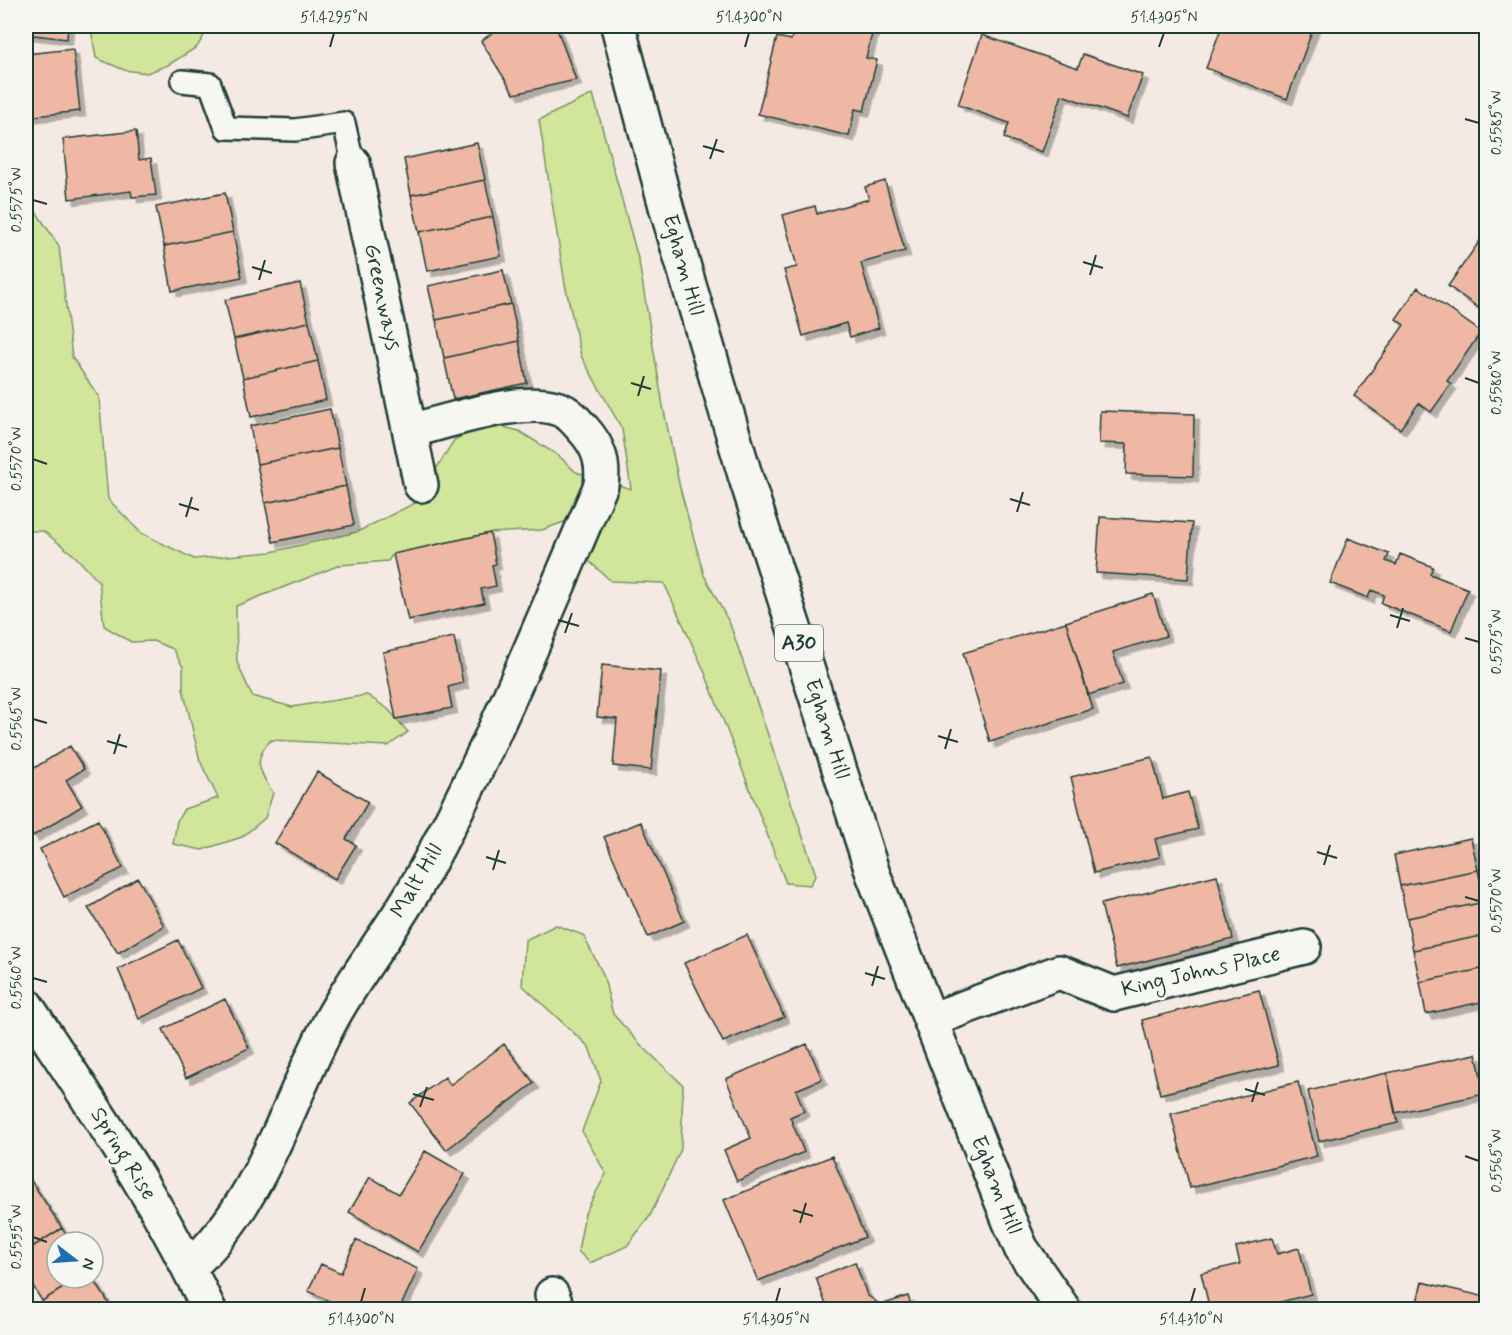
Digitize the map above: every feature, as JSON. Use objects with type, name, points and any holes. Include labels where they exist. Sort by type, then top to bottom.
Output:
[{"type":"street","name":"Egham Hill","points":[[623,28],[667,210],[745,475],[873,874],[1021,1248],[1034,1310]]},
{"type":"street","name":"Greenways","points":[[353,163],[421,485]]},
{"type":"street","name":"Malt Hill","points":[[189,1267],[222,1234],[246,1201],[331,1021],[421,879],[480,767],[601,486],[603,471],[600,454],[567,412],[537,405],[507,406],[410,431]]},
{"type":"street","name":"King Johns Place","points":[[931,1020],[991,995],[1059,972],[1114,994],[1304,947]]},
{"type":"street","name":"Spring Rise","points":[[26,1005],[126,1156],[189,1267],[208,1310]]},
{"type":"street","name":"Egham Hill","points":[[1021,1248],[1064,1310]]},
{"type":"lane","points":[[182,81],[210,84],[225,128],[295,130],[344,123],[353,163]]},
{"type":"green space","points":[[94,26],[210,26],[197,47],[168,65],[147,73],[124,70],[96,58],[92,35]]},
{"type":"green space","points":[[593,94],[639,262],[663,406],[680,488],[704,575],[730,624],[816,875],[810,885],[786,883],[703,668],[664,583],[611,581],[590,562],[564,522],[542,530],[490,533],[393,554],[388,561],[340,565],[236,606],[237,662],[252,696],[292,707],[367,695],[388,709],[408,732],[388,746],[271,740],[259,760],[261,772],[273,793],[265,818],[242,837],[202,850],[173,844],[177,821],[184,809],[218,798],[200,761],[183,689],[183,667],[173,649],[153,641],[131,642],[104,626],[99,582],[75,556],[43,531],[26,531],[26,218],[37,213],[59,246],[72,357],[99,397],[108,499],[141,533],[194,559],[271,552],[357,532],[415,503],[454,440],[489,423],[519,431],[559,456],[576,472],[631,489],[622,429],[581,356],[565,284],[539,120]]},
{"type":"green space","points":[[556,925],[583,935],[603,974],[613,1014],[638,1042],[683,1085],[681,1149],[650,1216],[627,1246],[590,1263],[578,1251],[585,1213],[606,1174],[582,1131],[601,1081],[589,1047],[522,985],[525,940]]},
{"type":"building","points":[[26,26],[68,26],[67,39],[26,34]]},
{"type":"building","points":[[490,26],[556,26],[576,80],[514,94],[481,41],[492,33]]},
{"type":"building","points":[[779,26],[874,26],[866,58],[877,60],[864,111],[855,109],[849,136],[758,114],[777,37],[791,40],[795,29]]},
{"type":"building","points":[[1222,26],[1314,26],[1287,99],[1206,68]]},
{"type":"building","points":[[982,35],[1078,68],[1083,54],[1143,75],[1127,118],[1062,95],[1042,152],[1004,138],[1009,123],[958,105]]},
{"type":"building","points":[[73,49],[80,111],[26,117],[26,54]]},
{"type":"building","points":[[136,131],[139,160],[151,158],[156,195],[132,197],[131,191],[69,199],[63,139]]},
{"type":"building","points":[[477,143],[485,180],[411,195],[404,159]]},
{"type":"building","points":[[485,180],[493,217],[419,232],[411,195]]},
{"type":"building","points":[[885,181],[905,251],[861,263],[879,328],[850,337],[846,323],[803,336],[784,270],[797,267],[783,215],[815,206],[817,214],[869,199],[865,187]]},
{"type":"building","points":[[225,193],[233,232],[164,246],[156,207]]},
{"type":"building","points":[[493,217],[501,256],[427,271],[419,232]]},
{"type":"building","points":[[233,232],[242,277],[172,291],[164,246]]},
{"type":"building","points":[[1486,232],[1486,313],[1448,286]]},
{"type":"building","points":[[503,270],[511,304],[436,320],[428,286]]},
{"type":"building","points":[[300,283],[309,322],[234,339],[225,300]]},
{"type":"building","points":[[1418,287],[1481,332],[1447,381],[1451,384],[1431,412],[1419,403],[1400,429],[1354,396],[1404,325],[1396,319]]},
{"type":"building","points":[[511,304],[519,341],[444,358],[436,320]]},
{"type":"building","points":[[309,322],[318,361],[243,378],[234,339]]},
{"type":"building","points":[[519,341],[527,383],[453,399],[444,358]]},
{"type":"building","points":[[318,361],[326,400],[251,417],[243,378]]},
{"type":"building","points":[[330,409],[338,448],[257,464],[250,426]]},
{"type":"building","points":[[1100,411],[1194,414],[1193,476],[1126,474],[1127,444],[1099,443]]},
{"type":"building","points":[[338,448],[346,486],[265,503],[257,464]]},
{"type":"building","points":[[346,486],[354,525],[273,542],[265,503]]},
{"type":"building","points":[[1100,517],[1192,523],[1188,579],[1096,573]]},
{"type":"building","points":[[490,533],[496,564],[492,565],[496,586],[481,589],[484,603],[408,620],[393,554]]},
{"type":"building","points":[[1348,538],[1389,554],[1386,561],[1396,565],[1400,554],[1433,567],[1430,574],[1468,589],[1451,631],[1381,603],[1384,595],[1371,590],[1368,598],[1330,583]]},
{"type":"building","points":[[1153,594],[1166,636],[1113,652],[1123,684],[1088,695],[1066,622]]},
{"type":"building","points":[[1066,622],[1093,709],[990,742],[963,653]]},
{"type":"building","points":[[454,637],[463,683],[448,687],[452,708],[396,719],[383,652]]},
{"type":"building","points":[[602,665],[661,671],[651,770],[613,766],[617,719],[597,717]]},
{"type":"building","points":[[70,746],[84,769],[66,780],[82,806],[33,836],[26,825],[26,773]]},
{"type":"building","points":[[1152,757],[1163,799],[1188,792],[1198,829],[1155,839],[1160,857],[1094,873],[1071,777]]},
{"type":"building","points":[[317,772],[368,802],[346,839],[356,845],[335,879],[275,843]]},
{"type":"building","points":[[98,820],[123,868],[64,897],[40,849]]},
{"type":"building","points":[[641,822],[684,921],[648,937],[604,837]]},
{"type":"building","points":[[1471,838],[1478,870],[1400,886],[1394,855]]},
{"type":"building","points":[[1478,870],[1485,902],[1407,918],[1400,886]]},
{"type":"building","points":[[1217,875],[1233,939],[1117,968],[1101,904]]},
{"type":"building","points":[[138,878],[164,926],[118,953],[88,908]]},
{"type":"building","points":[[1485,902],[1486,935],[1413,950],[1407,918]]},
{"type":"building","points":[[747,935],[784,1017],[723,1042],[684,963]]},
{"type":"building","points":[[1486,935],[1486,968],[1420,982],[1413,950]]},
{"type":"building","points":[[178,940],[201,988],[139,1019],[118,969]]},
{"type":"building","points":[[1486,968],[1486,1001],[1426,1014],[1420,982]]},
{"type":"building","points":[[1259,990],[1279,1065],[1160,1094],[1142,1020]]},
{"type":"building","points":[[225,999],[249,1048],[186,1078],[163,1029]]},
{"type":"building","points":[[504,1044],[534,1083],[446,1150],[410,1103],[445,1077],[450,1085]]},
{"type":"building","points":[[807,1044],[822,1079],[796,1090],[804,1111],[790,1117],[804,1152],[737,1181],[724,1150],[751,1138],[726,1079]]},
{"type":"building","points":[[1476,1054],[1485,1094],[1395,1113],[1387,1073]]},
{"type":"building","points":[[1387,1073],[1398,1123],[1319,1141],[1308,1091]]},
{"type":"building","points":[[1298,1082],[1317,1156],[1190,1188],[1171,1114]]},
{"type":"building","points":[[425,1151],[465,1174],[418,1252],[349,1212],[370,1177],[399,1194]]},
{"type":"building","points":[[832,1156],[865,1237],[758,1281],[724,1200]]},
{"type":"building","points":[[30,1179],[62,1228],[45,1230],[45,1239],[26,1251],[26,1182]]},
{"type":"building","points":[[1272,1238],[1277,1254],[1299,1248],[1311,1294],[1250,1310],[1210,1310],[1201,1273],[1240,1264],[1236,1247]]},
{"type":"building","points":[[45,1239],[45,1290],[60,1290],[42,1301],[26,1275],[26,1251]]},
{"type":"building","points":[[356,1240],[418,1269],[399,1310],[348,1310],[308,1291],[321,1264],[341,1273]]},
{"type":"building","points":[[855,1262],[867,1295],[881,1305],[908,1296],[913,1310],[828,1310],[816,1278]]},
{"type":"building","points":[[1422,1282],[1486,1297],[1486,1310],[1415,1310]]},
{"type":"building","points":[[60,1290],[100,1290],[113,1310],[47,1310],[42,1301]]}]
